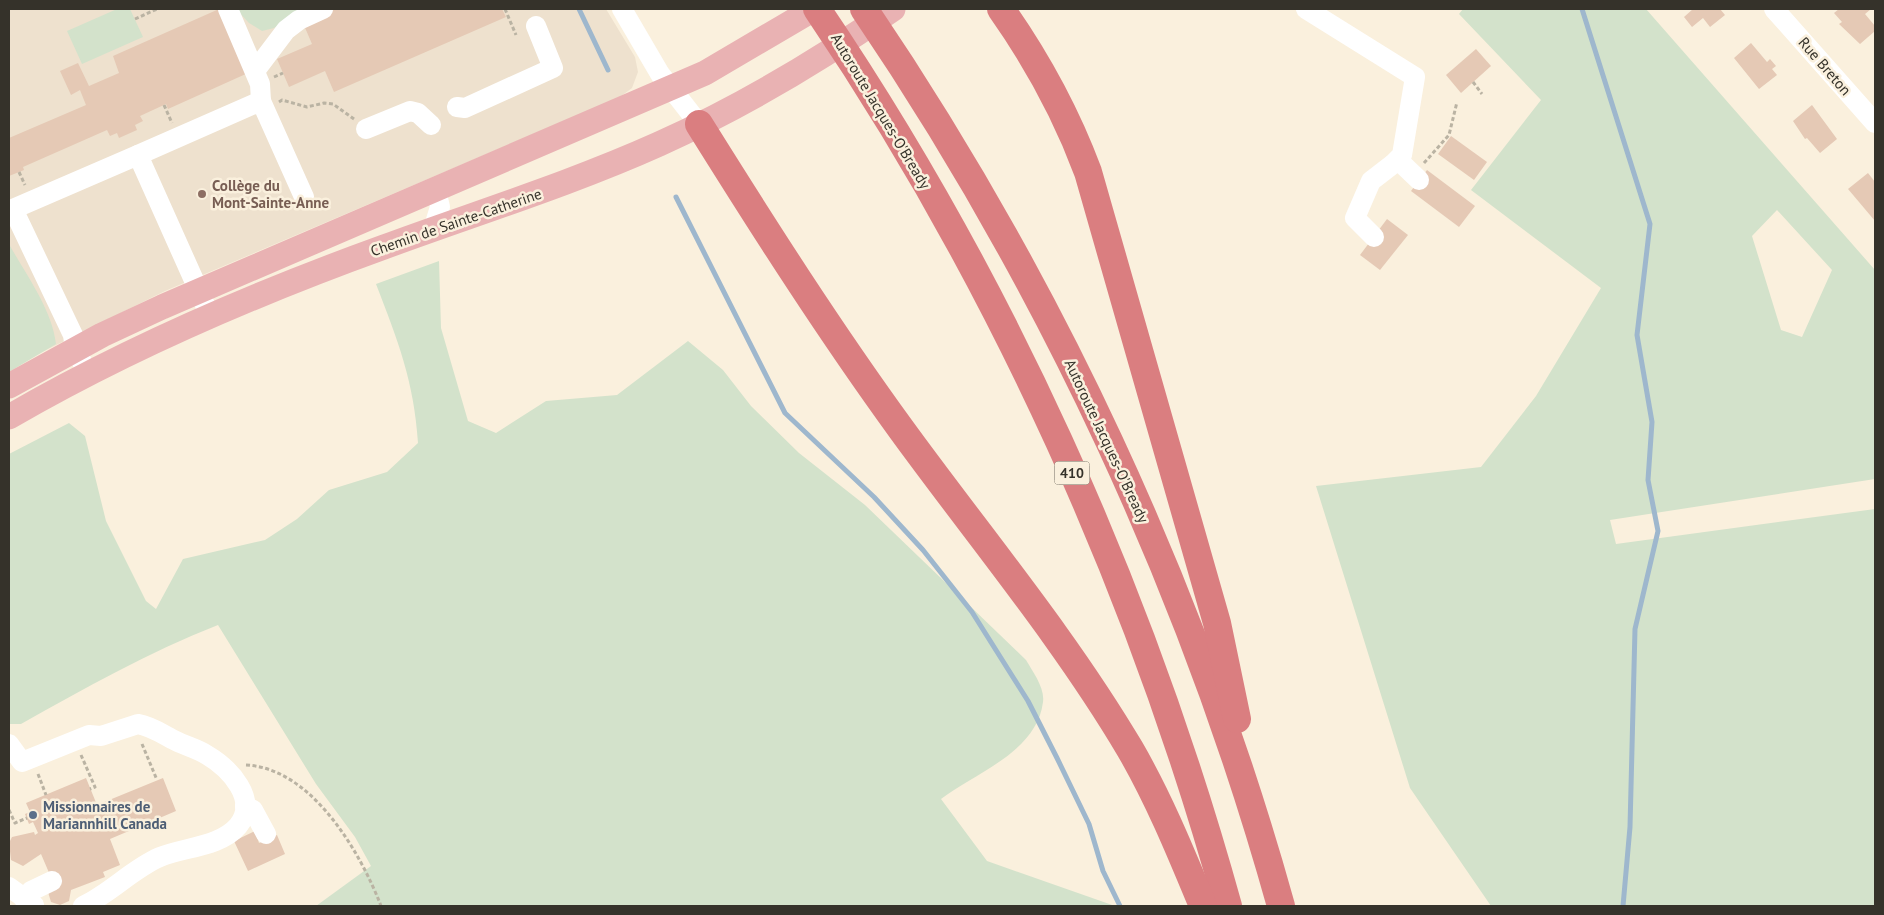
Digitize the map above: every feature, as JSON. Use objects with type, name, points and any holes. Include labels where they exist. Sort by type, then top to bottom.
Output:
[{"type":"highway","name":"Autoroute Jacques-O'Bready","points":[[816,9],[856,67],[970,263],[1011,342],[1063,453],[1106,552],[1152,669],[1199,806],[1228,906]]},
{"type":"highway","name":"Autoroute Jacques-O'Bready","points":[[864,9],[940,125],[994,217],[1097,415],[1141,511],[1185,620],[1228,738],[1281,906]]},
{"type":"highway","points":[[1000,9],[1032,55],[1057,98],[1077,143],[1096,198],[1217,623],[1263,846]]},
{"type":"highway","points":[[699,124],[784,260],[851,359],[1101,702],[1130,749],[1160,807],[1203,906]]},
{"type":"main road","name":"Chemin de Sainte-Catherine","points":[[9,386],[75,349],[198,291],[713,69],[816,9]]},
{"type":"main road","name":"Chemin de Sainte-Catherine","points":[[9,417],[147,343],[210,316],[369,252],[575,180],[699,124],[810,63],[893,9]]},
{"type":"street","points":[[228,9],[256,70],[260,84],[260,101],[304,197]]},
{"type":"street","points":[[256,70],[286,30],[299,20],[323,9]]},
{"type":"street","points":[[622,9],[671,88],[699,124]]},
{"type":"street","points":[[1306,9],[1415,76],[1405,143],[1398,160],[1371,180],[1355,218],[1374,237]]},
{"type":"street","name":"Rue Breton","points":[[1774,9],[1875,123]]},
{"type":"street","points":[[457,107],[465,108],[553,68],[536,26]]},
{"type":"street","points":[[88,373],[75,349],[73,335],[11,208],[260,101]]},
{"type":"street","points":[[359,123],[410,111],[418,113],[431,125]]},
{"type":"street","points":[[138,155],[210,316]]},
{"type":"street","points":[[1398,160],[1416,177]]},
{"type":"street","points":[[432,230],[440,207],[436,190]]},
{"type":"street","points":[[9,744],[22,762],[89,735],[101,736],[138,724],[207,755],[227,770],[240,788],[245,806],[242,830],[149,863],[83,906]]},
{"type":"street","points":[[245,806],[254,810],[266,834]]},
{"type":"street","points":[[23,897],[30,891],[52,881]]},
{"type":"path","points":[[135,19],[157,9]]},
{"type":"path","points":[[505,9],[516,35]]},
{"type":"path","points":[[1473,82],[1482,94]]},
{"type":"path","points":[[282,100],[307,107],[324,103],[333,104],[359,123]]},
{"type":"path","points":[[1416,177],[1448,136],[1457,102]]},
{"type":"path","points":[[164,106],[166,110]]},
{"type":"path","points":[[19,172],[22,177]]},
{"type":"path","points":[[143,747],[157,780]]},
{"type":"path","points":[[82,758],[94,787],[90,789]]},
{"type":"path","points":[[227,770],[238,765],[267,767],[288,777],[302,788],[326,813],[356,854],[381,906]]},
{"type":"path","points":[[39,777],[46,795]]},
{"type":"path","points":[[9,810],[11,818],[15,823],[27,818]]},
{"type":"shaded area","name":"Collège du Mont-Sainte-Anne","points":[[9,9],[606,9],[635,57],[638,72],[632,88],[620,97],[165,291],[38,354],[9,295]]},
{"type":"green space","points":[[117,9],[130,9],[143,37],[82,64],[67,31]]},
{"type":"green space","points":[[236,9],[308,9],[274,28],[262,31],[249,23]]},
{"type":"green space","points":[[1463,9],[1646,9],[1875,270],[1875,479],[1610,520],[1616,544],[1875,509],[1875,906],[1491,906],[1410,788],[1316,486],[1481,467],[1536,396],[1601,288],[1471,190],[1541,100],[1459,14]],"holes":[[[1777,210],[1832,270],[1802,337],[1781,330],[1752,236]]]},
{"type":"green space","points":[[9,244],[44,305],[54,331],[56,344],[9,372]]},
{"type":"green space","points":[[439,261],[441,328],[468,421],[496,433],[546,401],[617,395],[688,341],[723,370],[751,406],[799,453],[865,505],[1026,660],[1042,691],[1043,702],[1038,719],[1029,735],[1017,748],[1003,760],[941,799],[987,861],[1115,906],[316,906],[371,866],[355,837],[316,784],[218,625],[142,659],[21,724],[9,724],[9,454],[69,423],[85,436],[106,521],[146,601],[156,609],[183,559],[265,540],[297,519],[329,490],[387,472],[418,443],[409,380],[398,343],[376,284]]},
{"type":"building","points":[[219,9],[248,73],[168,109],[166,104],[140,116],[143,121],[135,125],[137,130],[119,138],[117,133],[110,136],[107,130],[23,167],[24,170],[9,176],[9,138],[86,105],[80,90],[71,95],[60,71],[78,63],[89,86],[119,73],[113,56]]},
{"type":"building","points":[[336,9],[502,9],[506,17],[334,92],[325,71],[289,87],[277,59],[312,44],[303,23]]},
{"type":"building","points":[[1693,9],[1720,9],[1725,15],[1710,27],[1703,18],[1692,27],[1684,17]]},
{"type":"building","points":[[1839,9],[1871,9],[1865,14],[1875,26],[1875,31],[1860,44],[1839,24],[1842,22],[1834,13]]},
{"type":"building","points":[[1751,43],[1767,62],[1770,59],[1776,66],[1772,69],[1777,75],[1759,89],[1734,58]]},
{"type":"building","points":[[1476,49],[1491,66],[1461,93],[1446,75]]},
{"type":"building","points":[[1812,105],[1837,139],[1820,153],[1807,138],[1805,139],[1793,121]]},
{"type":"building","points":[[1451,136],[1487,162],[1474,180],[1438,154]]},
{"type":"building","points":[[1427,170],[1475,206],[1459,227],[1411,191]]},
{"type":"building","points":[[1868,173],[1875,182],[1875,221],[1848,189]]},
{"type":"building","points":[[1387,219],[1408,235],[1380,270],[1360,255]]},
{"type":"building","points":[[86,778],[97,805],[163,778],[176,811],[110,839],[120,865],[103,872],[105,877],[71,890],[69,901],[60,905],[51,902],[48,892],[53,882],[41,854],[23,866],[11,860],[9,843],[12,837],[34,832],[35,835],[38,833],[33,822],[29,824],[25,814],[30,812],[26,803]]},
{"type":"building","points":[[255,831],[259,843],[277,835],[285,854],[248,871],[234,841]]},
{"type":"waterway","points":[[579,9],[608,70]]},
{"type":"waterway","points":[[1582,9],[1650,224],[1637,335],[1652,422],[1648,480],[1658,531],[1635,629],[1630,827],[1623,906]]},
{"type":"waterway","points":[[676,197],[785,413],[874,497],[923,550],[972,612],[1028,701],[1089,824],[1103,871],[1120,906]]},
{"type":"place","name":"Collège du Mont-Sainte-Anne","points":[[202,194]]},
{"type":"place","name":"Missionnaires de Mariannhill Canada","points":[[33,815]]}]
